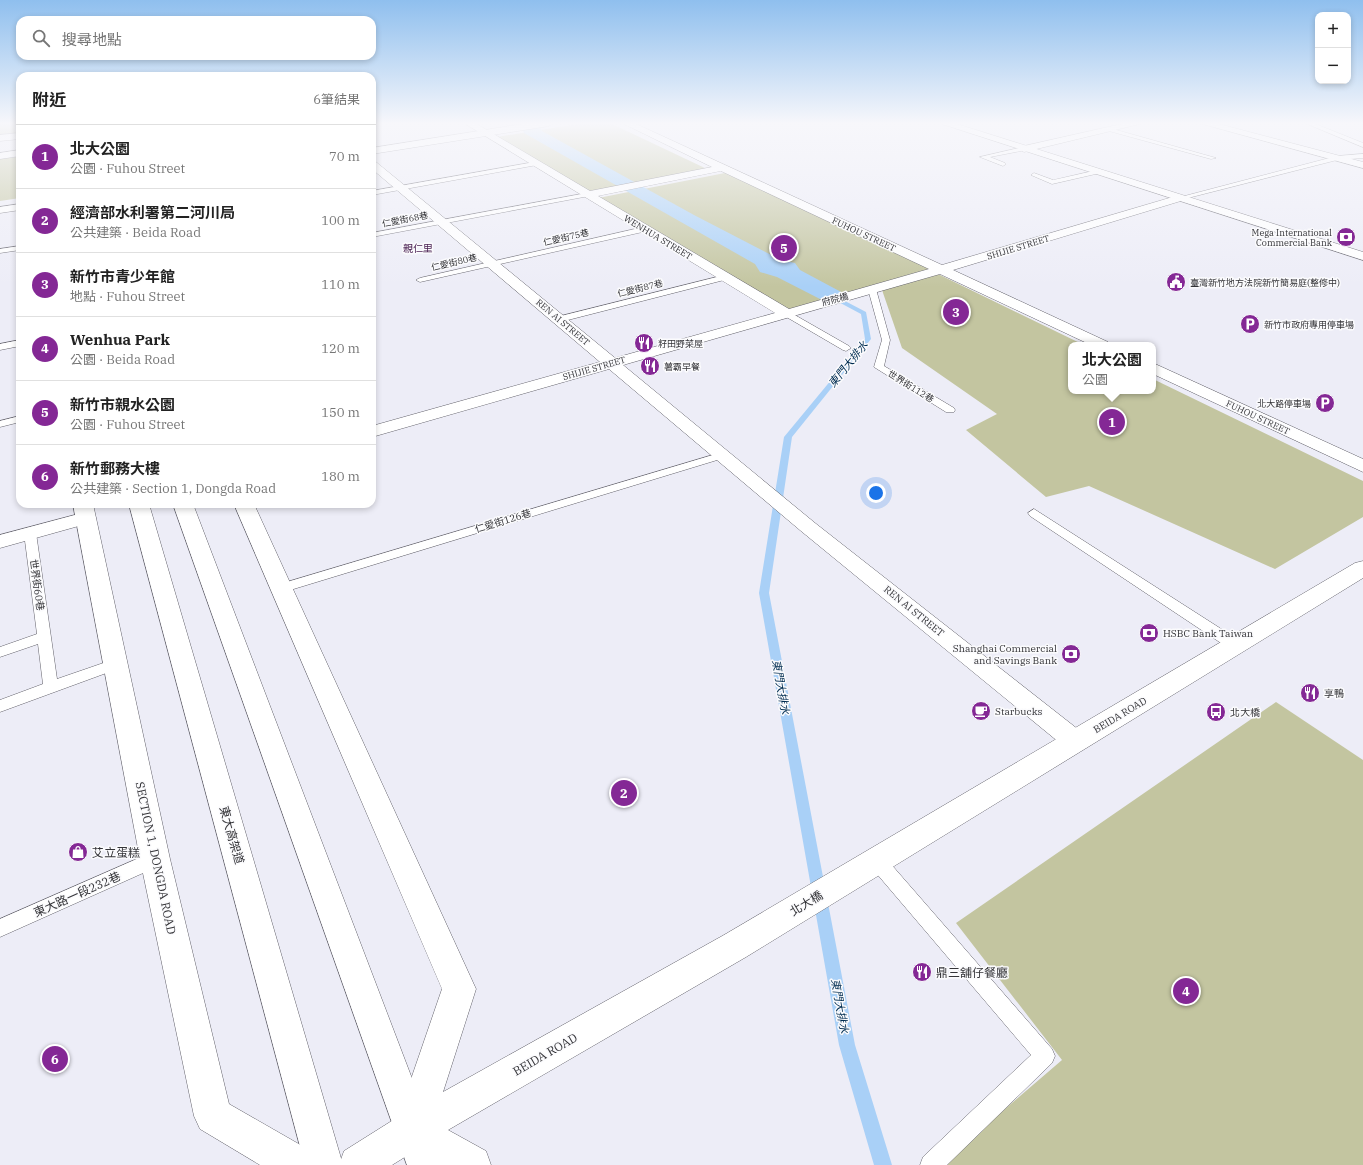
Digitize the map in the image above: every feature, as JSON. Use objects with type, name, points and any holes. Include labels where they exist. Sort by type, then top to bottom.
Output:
[{"type":"street","name":"REN AI STREET","points":[[388,177],[560,319],[808,527],[1075,741]]},
{"type":"street","name":"WENHUA STREET","points":[[557,177],[786,313]]},
{"type":"street","points":[[587,195],[675,177]]},
{"type":"street","name":"FUHOU STREET","points":[[742,177],[1096,342]]},
{"type":"street","points":[[1115,177],[1363,256]]},
{"type":"street","name":"SHIJIE STREET","points":[[855,294],[1180,198]]},
{"type":"street","points":[[0,210],[16,208]]},
{"type":"street","name":"府院橋","points":[[816,305],[855,294]]},
{"type":"street","name":"SHIJIE STREET","points":[[376,431],[816,305]]},
{"type":"street","name":"FUHOU STREET","points":[[1156,369],[1363,466]]},
{"type":"street","name":"東大高架道","points":[[140,508],[324,1165]]},
{"type":"street","points":[[184,508],[426,1165]]},
{"type":"street","points":[[246,508],[459,990],[412,1130]]},
{"type":"street","points":[[0,542],[30,534],[84,511]]},
{"type":"street","name":"SECTION 1, DONGDA ROAD","points":[[84,511],[155,859],[213,1116],[298,1165]]},
{"type":"street","name":"BEIDA ROAD","points":[[877,861],[1235,645],[1361,572]]},
{"type":"street","name":"北大橋","points":[[735,946],[877,861]]},
{"type":"street","name":"BEIDA ROAD","points":[[358,1165],[412,1130],[735,946]]},
{"type":"street","points":[[412,1130],[472,1165]]},
{"type":"lane","points":[[376,192],[460,177]]},
{"type":"lane","points":[[1040,177],[1052,182],[1073,177]]},
{"type":"lane","points":[[1180,198],[1261,177]]},
{"type":"lane","name":"仁愛街68巷","points":[[376,234],[587,195]]},
{"type":"lane","name":"仁愛街75巷","points":[[492,264],[644,229]]},
{"type":"lane","points":[[0,251],[16,249]]},
{"type":"lane","name":"仁愛街80巷","points":[[420,280],[492,264]]},
{"type":"lane","name":"仁愛街87巷","points":[[560,319],[725,277]]},
{"type":"lane","name":"世界街112巷","points":[[872,289],[886,340],[879,367],[950,410]]},
{"type":"lane","points":[[786,313],[846,348]]},
{"type":"lane","points":[[0,347],[16,344]]},
{"type":"lane","points":[[0,424],[16,420]]},
{"type":"lane","name":"仁愛街126巷","points":[[282,588],[723,455]]},
{"type":"lane","points":[[1034,513],[1235,645]]},
{"type":"lane","name":"世界街60巷","points":[[30,534],[51,688]]},
{"type":"lane","points":[[0,652],[44,637]]},
{"type":"lane","points":[[0,706],[115,664]]},
{"type":"lane","name":"東大路一段232巷","points":[[0,928],[155,859]]},
{"type":"lane","points":[[877,861],[1045,1056],[932,1165]]},
{"type":"green space","points":[[0,177],[16,177],[16,199],[0,201]]},
{"type":"green space","points":[[557,177],[667,177],[586,194]]},
{"type":"green space","points":[[703,177],[742,177],[940,270],[786,313],[593,199]]},
{"type":"green space","points":[[938,274],[1078,342],[1068,342],[1068,394],[1156,394],[1156,380],[1363,481],[1363,517],[1275,569],[1089,486],[1046,497],[966,430],[997,414],[902,348],[882,290]]},
{"type":"green space","points":[[1276,702],[1363,760],[1363,1165],[940,1165],[1062,1060],[956,923]]},
{"type":"water","points":[[602,177],[626,177],[781,260],[795,263],[800,270],[843,293],[820,299],[777,277],[760,272],[755,264]]},
{"type":"waterway","name":"東門大排水","points":[[820,290],[864,313],[868,339],[788,437],[764,593],[847,1045],[883,1165]]},
{"type":"place","name":"Mega International Commercial Bank","points":[[1346,237]]},
{"type":"place","name":"新竹市親水公園","points":[[784,248]]},
{"type":"place","name":"臺灣新竹地方法院新竹簡易庭(整修中)","points":[[1176,282]]},
{"type":"place","name":"新竹市青少年館","points":[[956,312]]},
{"type":"place","name":"新竹市政府專用停車場","points":[[1250,324]]},
{"type":"place","name":"籽田野菜屋","points":[[644,343]]},
{"type":"place","name":"薯霸早餐","points":[[650,366]]},
{"type":"place","name":"北大路停車場","points":[[1325,403]]},
{"type":"place","name":"北大公園","points":[[1112,422]]},
{"type":"place","name":"HSBC Bank Taiwan","points":[[1149,633]]},
{"type":"place","name":"Shanghai Commercial and Savings Bank","points":[[1071,654]]},
{"type":"place","name":"享鴨","points":[[1310,693]]},
{"type":"place","name":"Starbucks","points":[[981,711]]},
{"type":"place","name":"北大橋","points":[[1216,712]]},
{"type":"place","name":"經濟部水利署第二河川局","points":[[624,793]]},
{"type":"place","name":"艾立蛋糕","points":[[78,852]]},
{"type":"place","name":"鼎三舖仔餐廳","points":[[922,972]]},
{"type":"place","name":"Wenhua Park","points":[[1186,991]]},
{"type":"place","name":"新竹郵務大樓","points":[[55,1059]]},
{"type":"district","name":"親仁里","points":[[418,248]]}]
